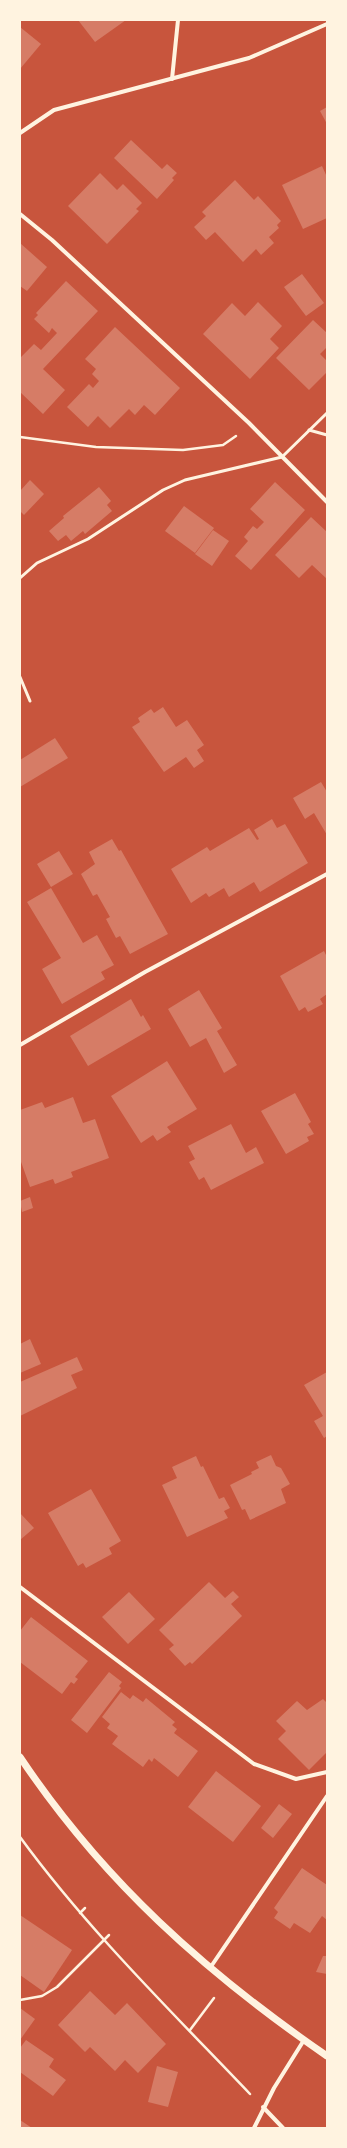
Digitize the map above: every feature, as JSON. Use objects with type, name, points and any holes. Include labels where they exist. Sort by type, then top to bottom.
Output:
[{"type":"street","points":[[172,79],[178,20]]},
{"type":"street","points":[[20,133],[54,110],[249,58],[327,24]]},
{"type":"street","points":[[20,214],[52,240],[249,424],[327,502]]},
{"type":"street","points":[[20,1045],[145,972],[327,874]]},
{"type":"street","points":[[20,1587],[254,1764],[296,1780],[327,1772]]},
{"type":"street","points":[[20,1757],[67,1823],[109,1872],[167,1930],[210,1968],[327,2056]]},
{"type":"street","points":[[210,1968],[327,1796]]},
{"type":"street","points":[[254,2128],[263,2107],[304,2040]]},
{"type":"street","points":[[263,2107],[283,2128]]},
{"type":"lane","points":[[20,578],[37,563],[88,540],[163,490],[185,480],[282,458],[327,413]]},
{"type":"lane","points":[[309,430],[327,435]]},
{"type":"lane","points":[[20,676],[30,701]]},
{"type":"path","points":[[20,437],[96,447],[183,450],[223,445],[249,424]]},
{"type":"path","points":[[20,1837],[44,1870],[104,1940],[263,2107]]},
{"type":"path","points":[[80,1913],[85,1908]]},
{"type":"path","points":[[20,2000],[42,1996],[53,1990],[109,1934]]},
{"type":"path","points":[[190,2030],[214,1998]]},
{"type":"building","points":[[78,20],[126,20],[95,42]]},
{"type":"building","points":[[20,27],[41,44],[20,69]]},
{"type":"building","points":[[327,107],[327,124],[320,111]]},
{"type":"building","points":[[131,140],[162,169],[167,164],[177,173],[172,178],[174,180],[157,199],[114,158]]},
{"type":"building","points":[[322,166],[327,177],[327,218],[303,229],[282,185]]},
{"type":"building","points":[[100,173],[117,190],[123,184],[142,203],[136,209],[139,211],[107,244],[68,206]]},
{"type":"building","points":[[235,180],[254,200],[258,196],[281,221],[277,225],[279,228],[269,237],[274,243],[261,255],[256,249],[243,262],[215,232],[206,240],[194,227],[206,216],[202,212]]},
{"type":"building","points":[[20,243],[47,267],[27,291],[20,286]]},
{"type":"building","points":[[302,274],[324,303],[306,316],[284,287]]},
{"type":"building","points":[[66,281],[98,311],[43,369],[65,390],[43,414],[20,392],[20,358],[34,344],[41,350],[57,333],[52,328],[49,333],[34,319],[38,315],[36,313]]},
{"type":"building","points":[[258,302],[282,326],[270,339],[279,348],[250,379],[203,334],[232,303],[245,316]]},
{"type":"building","points":[[313,320],[327,333],[327,347],[320,354],[327,361],[327,372],[309,390],[276,358]]},
{"type":"building","points":[[115,327],[180,388],[155,415],[144,405],[135,415],[129,409],[110,428],[98,416],[88,427],[67,407],[89,384],[93,388],[99,381],[92,374],[96,369],[85,359]]},
{"type":"building","points":[[30,480],[44,494],[24,515],[20,511],[20,491]]},
{"type":"building","points":[[275,482],[305,510],[251,570],[235,556],[248,541],[244,537],[253,526],[257,529],[264,522],[250,509]]},
{"type":"building","points":[[99,487],[111,501],[107,505],[112,511],[85,534],[83,531],[71,541],[66,535],[58,541],[49,531],[64,518],[63,516]]},
{"type":"building","points":[[184,506],[214,528],[195,553],[165,531]]},
{"type":"building","points":[[311,517],[327,532],[327,579],[312,565],[299,578],[275,555]]},
{"type":"building","points":[[213,530],[229,541],[212,566],[195,554]]},
{"type":"building","points":[[163,707],[176,727],[187,720],[204,745],[197,750],[204,761],[194,768],[186,757],[164,772],[132,727],[140,722],[138,718],[151,709],[154,713]]},
{"type":"building","points":[[55,738],[68,758],[20,787],[20,760]]},
{"type":"building","points":[[321,782],[327,792],[327,835],[314,813],[305,819],[293,798]]},
{"type":"building","points":[[272,819],[277,828],[285,824],[308,863],[260,892],[254,882],[229,897],[224,888],[209,897],[206,893],[191,903],[171,869],[207,847],[210,851],[249,828],[257,840],[259,839],[254,830]]},
{"type":"building","points":[[112,839],[119,851],[121,850],[168,934],[130,954],[120,936],[116,938],[106,919],[110,917],[97,894],[93,896],[81,874],[95,864],[89,852]]},
{"type":"building","points":[[59,851],[73,874],[51,887],[37,864]]},
{"type":"building","points":[[51,888],[83,943],[97,935],[114,965],[101,972],[105,979],[62,1004],[42,969],[61,958],[27,902]]},
{"type":"building","points":[[324,951],[327,957],[327,994],[320,999],[323,1004],[308,1012],[305,1007],[299,1011],[280,976]]},
{"type":"building","points":[[199,990],[222,1028],[217,1031],[237,1065],[224,1073],[206,1038],[190,1047],[168,1009]]},
{"type":"building","points":[[131,999],[141,1017],[143,1015],[151,1029],[88,1066],[70,1036]]},
{"type":"building","points":[[167,1061],[197,1109],[167,1127],[171,1132],[157,1141],[153,1135],[141,1143],[111,1096]]},
{"type":"building","points":[[295,1093],[311,1122],[308,1124],[314,1134],[307,1137],[309,1141],[286,1154],[261,1111]]},
{"type":"building","points":[[73,1097],[83,1123],[95,1119],[109,1158],[71,1172],[73,1177],[55,1184],[53,1179],[30,1187],[20,1159],[20,1110],[42,1102],[45,1108]]},
{"type":"building","points":[[231,1124],[246,1153],[256,1147],[264,1163],[211,1190],[204,1177],[199,1180],[189,1162],[195,1159],[188,1146]]},
{"type":"building","points":[[30,1197],[33,1208],[22,1212],[20,1201]]},
{"type":"building","points":[[30,1339],[41,1364],[20,1373],[20,1344]]},
{"type":"building","points":[[77,1357],[83,1370],[71,1375],[77,1388],[20,1416],[20,1382]]},
{"type":"building","points":[[327,1372],[327,1436],[324,1438],[314,1421],[323,1416],[304,1385]]},
{"type":"building","points":[[271,1455],[276,1466],[281,1468],[290,1484],[281,1489],[286,1503],[250,1520],[245,1509],[242,1510],[230,1485],[252,1474],[251,1472],[259,1468],[256,1462]]},
{"type":"building","points":[[196,1456],[201,1467],[203,1466],[219,1499],[224,1497],[230,1508],[224,1511],[228,1518],[187,1537],[162,1485],[177,1478],[172,1467]]},
{"type":"building","points":[[91,1489],[121,1541],[109,1548],[112,1554],[86,1568],[83,1563],[78,1566],[48,1513]]},
{"type":"building","points":[[20,1513],[34,1528],[20,1540]]},
{"type":"building","points":[[209,1582],[225,1598],[233,1591],[239,1597],[231,1604],[242,1616],[192,1664],[190,1662],[185,1666],[169,1649],[174,1645],[159,1630]]},
{"type":"building","points":[[129,1592],[155,1619],[128,1644],[102,1617]]},
{"type":"building","points":[[31,1617],[88,1661],[75,1677],[78,1679],[74,1684],[71,1682],[62,1694],[20,1662],[20,1631]]},
{"type":"building","points":[[109,1672],[122,1682],[119,1686],[121,1688],[87,1733],[71,1720]]},
{"type":"building","points":[[121,1692],[130,1699],[133,1695],[143,1702],[146,1698],[175,1722],[172,1725],[177,1729],[174,1733],[198,1751],[178,1777],[154,1758],[152,1762],[149,1759],[143,1767],[112,1744],[118,1736],[107,1728],[110,1724],[102,1717]]},
{"type":"building","points":[[323,1699],[327,1703],[327,1752],[309,1770],[278,1739],[286,1731],[276,1721],[297,1701],[307,1710]]},
{"type":"building","points":[[216,1771],[261,1806],[233,1842],[188,1807]]},
{"type":"building","points":[[279,1804],[292,1814],[273,1838],[261,1828]]},
{"type":"building","points":[[302,1868],[327,1885],[327,1920],[322,1916],[310,1933],[294,1923],[290,1929],[274,1918],[278,1912],[274,1908]]},
{"type":"building","points":[[20,1915],[72,1950],[44,1992],[20,1975]]},
{"type":"building","points":[[323,1956],[327,1956],[327,1974],[316,1972]]},
{"type":"building","points":[[90,1991],[115,2015],[127,2003],[166,2044],[138,2073],[125,2060],[115,2071],[90,2047],[85,2052],[58,2025]]},
{"type":"building","points":[[20,2008],[35,2019],[20,2040]]},
{"type":"building","points":[[26,2040],[54,2059],[49,2067],[66,2080],[53,2096],[20,2072],[20,2048]]},
{"type":"building","points":[[157,2066],[178,2072],[168,2107],[148,2102]]},
{"type":"building","points":[[20,2120],[32,2128],[20,2128]]}]
